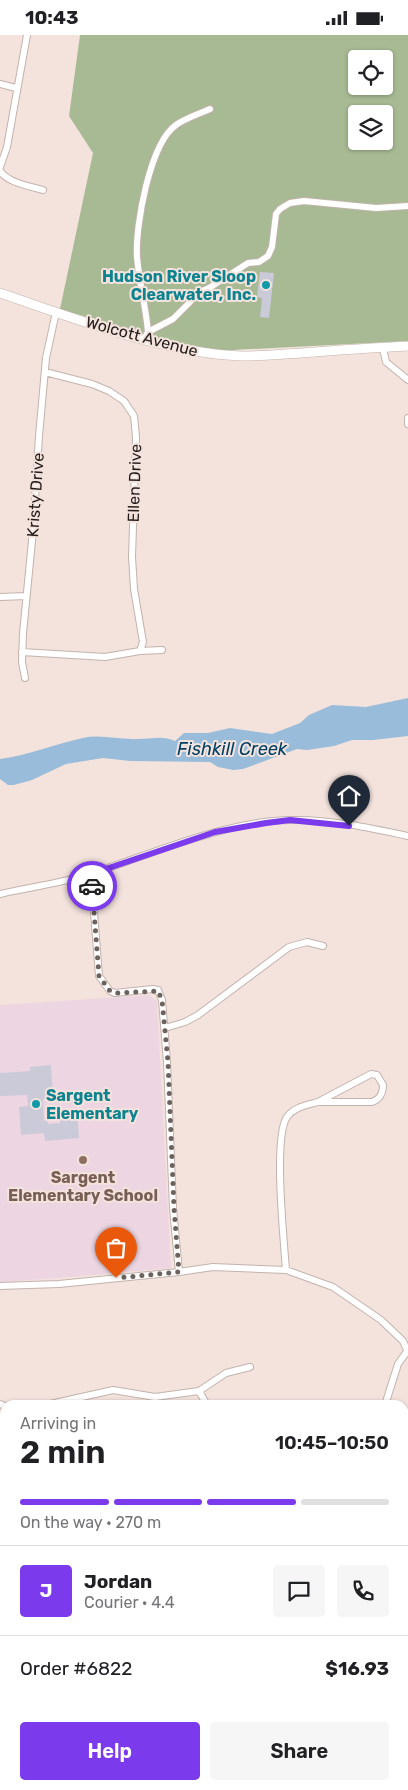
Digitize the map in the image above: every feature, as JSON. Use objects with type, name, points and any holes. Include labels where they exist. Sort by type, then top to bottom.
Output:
[{"type":"main road","name":"Wolcott Avenue","points":[[0,293],[56,312],[146,336],[180,349],[240,355],[269,355],[408,347]]},
{"type":"street","points":[[0,167],[7,147],[16,88],[27,37]]},
{"type":"street","points":[[0,84],[16,88]]},
{"type":"street","points":[[210,109],[175,125],[166,135],[154,158],[148,179],[137,237],[146,336],[173,319],[190,302],[194,295],[209,288],[248,263],[260,262],[268,256],[272,247],[276,214],[290,203],[312,201],[376,208],[408,206]]},
{"type":"street","points":[[0,171],[3,176],[12,180],[43,190]]},
{"type":"street","name":"Kristy Drive","points":[[25,678],[22,652],[46,358],[56,312]]},
{"type":"street","points":[[383,348],[386,362],[408,380]]},
{"type":"street","name":"Ellen Drive","points":[[45,372],[92,384],[109,391],[124,401],[134,416],[136,437],[132,557],[134,589],[143,642],[140,651]]},
{"type":"street","points":[[408,418],[408,424]]},
{"type":"street","points":[[0,597],[26,596]]},
{"type":"street","points":[[22,652],[104,657],[140,651],[162,650]]},
{"type":"street","points":[[0,894],[91,874],[215,832],[274,822],[290,820],[329,823],[408,836]]},
{"type":"street","points":[[91,874],[99,976],[110,991],[116,993],[158,991],[162,1000],[179,1272]]},
{"type":"street","points":[[165,1028],[186,1022],[198,1015],[289,947],[307,941],[323,946]]},
{"type":"street","points":[[286,1270],[280,1163],[283,1125],[286,1118],[294,1110],[318,1102],[371,1073],[377,1075],[383,1085],[382,1095],[372,1102],[318,1102]]},
{"type":"street","points":[[0,1286],[59,1284],[213,1267],[286,1270],[333,1287],[382,1320],[403,1341],[408,1350],[398,1364],[387,1400]]},
{"type":"street","points":[[68,1400],[113,1390],[155,1397],[199,1391],[226,1373],[250,1367]]},
{"type":"street","points":[[199,1391],[204,1400]]},
{"type":"shaded area","name":"Sargent Elementary School","points":[[149,995],[157,1001],[171,1268],[0,1282],[0,1005]]},
{"type":"green space","points":[[80,35],[408,35],[408,341],[213,351],[176,344],[60,309],[93,153],[69,116]]},
{"type":"water","name":"Fishkill Creek","points":[[408,698],[408,736],[352,740],[334,746],[307,750],[297,749],[243,769],[233,770],[218,767],[210,762],[130,761],[103,758],[66,764],[32,780],[14,785],[8,785],[0,779],[0,759],[83,738],[161,738],[175,741],[184,733],[208,733],[230,728],[272,734],[300,723],[309,715],[332,705],[366,707]]},
{"type":"building","name":"Hudson River Sloop Clearwater, Inc.","points":[[260,272],[274,273],[269,318],[260,317],[262,298],[257,297]]},
{"type":"building","name":"Sargent Elementary","points":[[51,1065],[53,1098],[43,1099],[44,1121],[47,1120],[48,1124],[60,1123],[59,1110],[77,1109],[79,1138],[45,1141],[44,1133],[21,1135],[19,1107],[28,1106],[27,1095],[0,1096],[0,1073],[30,1071],[30,1067]]},
{"type":"way so far","points":[[92,886],[96,960],[99,976],[104,986],[116,993],[153,989],[158,991],[162,1000],[168,1062],[174,1208],[179,1272],[116,1278]]},
{"type":"place","name":"Hudson River Sloop Clearwater, Inc.","points":[[266,285]]},
{"type":"place","name":"Sargent Elementary","points":[[36,1104]]},
{"type":"place","name":"Sargent Elementary School","points":[[83,1160]]},
{"type":"route","points":[[92,886],[91,874],[215,832],[290,820],[349,826]]}]
